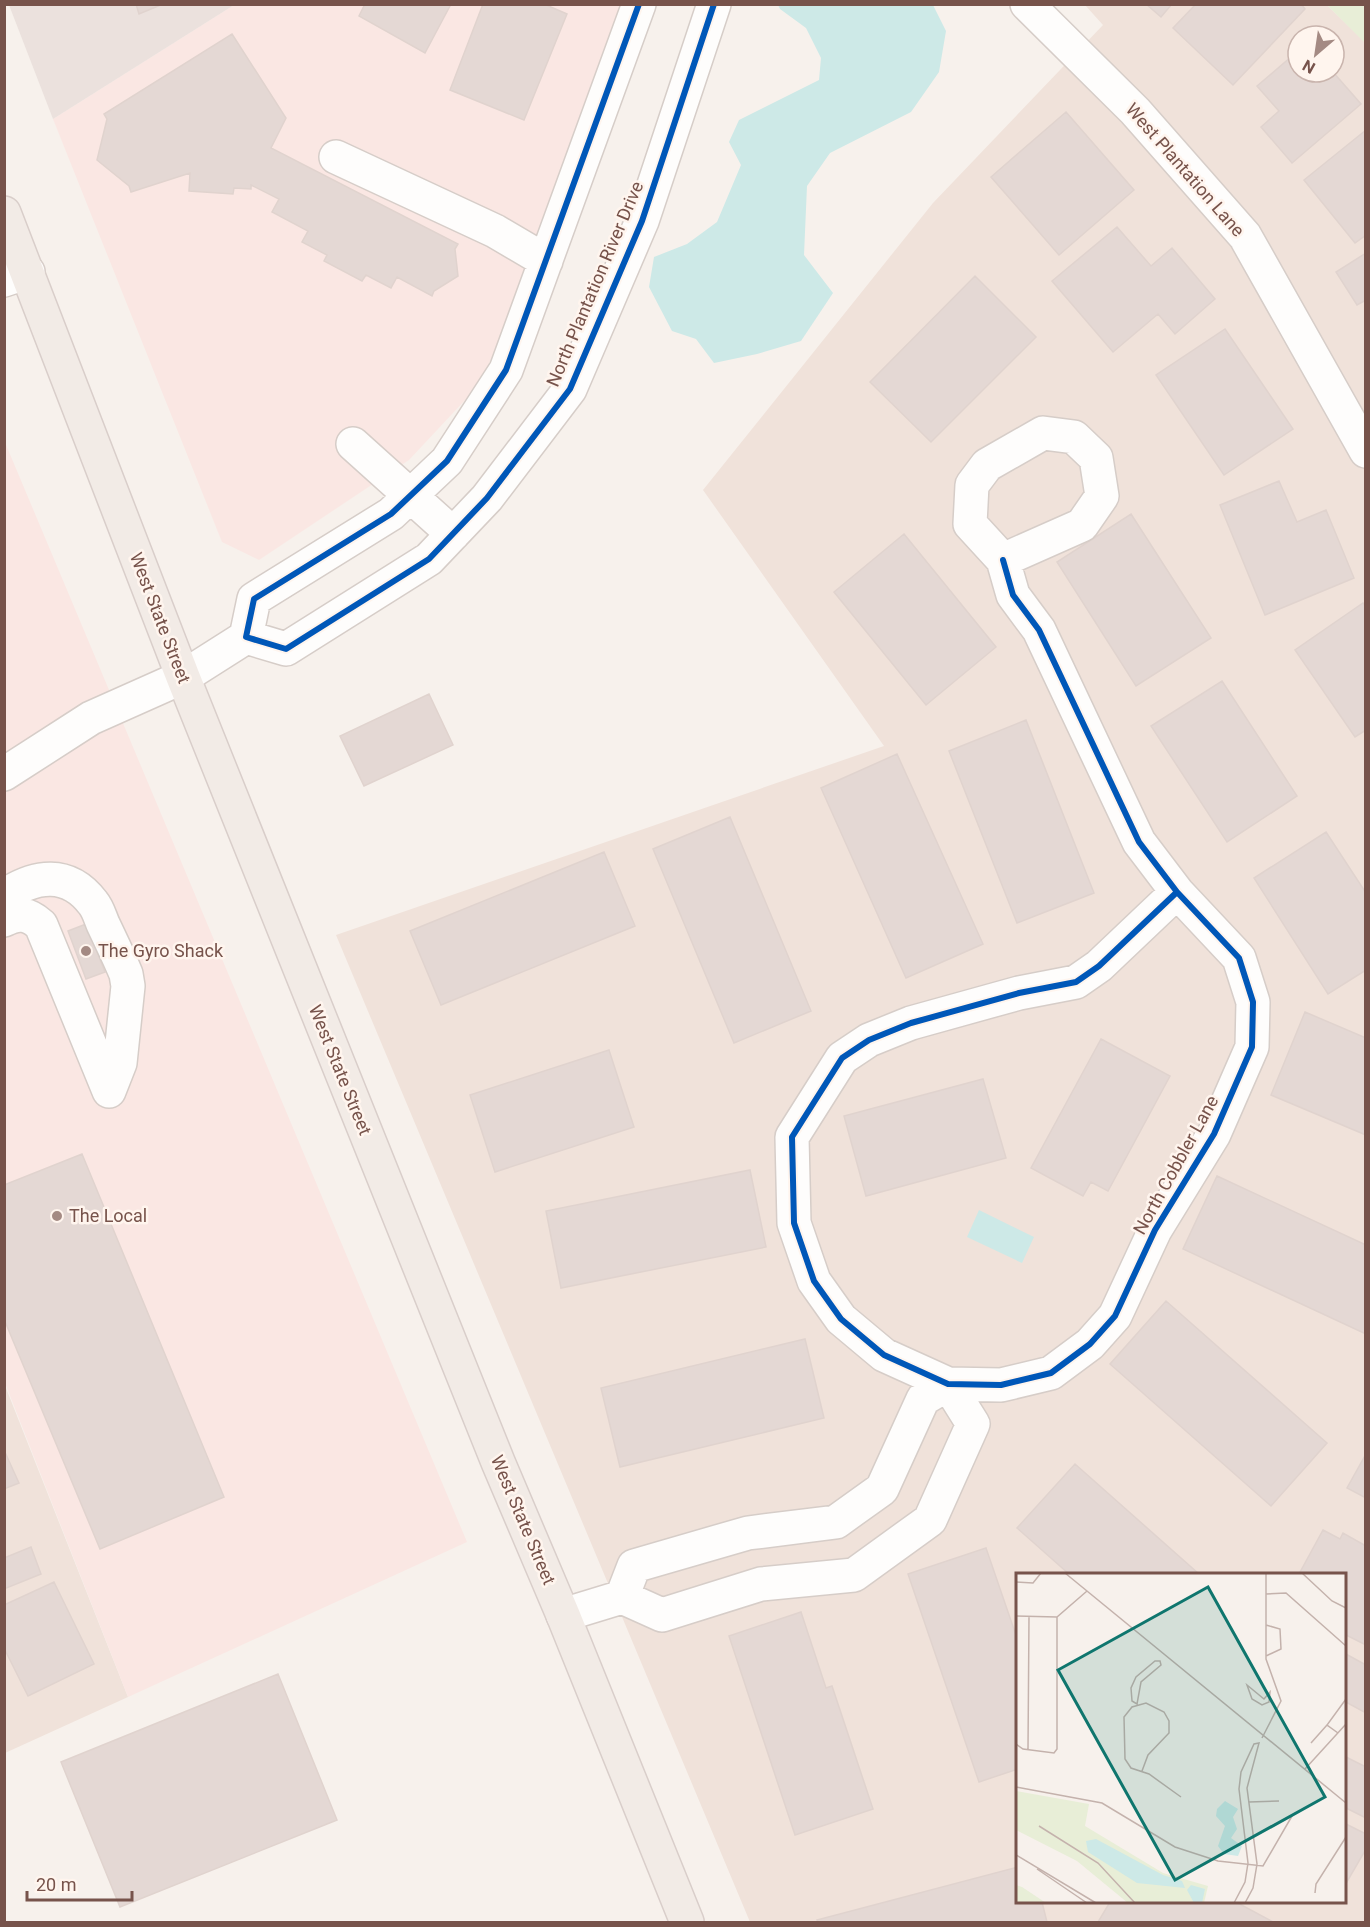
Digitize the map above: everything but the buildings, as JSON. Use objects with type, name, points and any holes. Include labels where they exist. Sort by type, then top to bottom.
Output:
[{"type":"main road","name":"West State Street","points":[[4,213],[16,277],[183,677],[493,1451],[563,1615],[687,1923]]},
{"type":"street","points":[[4,774],[91,718],[183,677],[246,637],[254,599],[391,514],[447,461],[506,370],[639,4]]},
{"type":"street","name":"North Plantation River Drive","points":[[246,637],[286,650],[429,559],[487,498],[570,389],[642,221],[714,4]]},
{"type":"street","name":"West Plantation Lane","points":[[1027,4],[1135,111],[1245,236],[1365,451]]},
{"type":"street","points":[[336,157],[495,231],[546,261]]},
{"type":"street","points":[[353,444],[453,534]]},
{"type":"street","name":"North Cobbler Lane","points":[[1003,560],[1013,595],[1039,630],[1138,842],[1177,892],[1239,958],[1253,1002],[1252,1047],[1214,1134],[1155,1230],[1115,1316],[1090,1344],[1051,1373],[1001,1385],[948,1384],[884,1355],[840,1319],[814,1281],[794,1223],[792,1137],[842,1058],[869,1040],[911,1023],[1019,993],[1076,982],[1099,966],[1177,892]]},
{"type":"street","points":[[4,896],[19,886],[42,879],[64,880],[80,889],[94,904],[126,974],[128,986],[120,1062],[109,1091],[41,925],[31,916],[20,914],[4,920]]},
{"type":"street","points":[[563,1615],[622,1598],[662,1615],[761,1584],[854,1575],[930,1520],[973,1424],[948,1384],[923,1399],[882,1489],[836,1522],[748,1533],[634,1566],[622,1598]]},
{"type":"shaded area","points":[[9,5],[234,5],[53,119]]},
{"type":"shaded area","points":[[234,5],[621,5],[546,226],[481,383],[409,460],[259,560],[222,542],[53,119]]},
{"type":"shaded area","points":[[1085,5],[1327,5],[1366,43],[1365,1922],[750,1922],[336,935],[884,746],[703,490],[933,203],[1103,25]]},
{"type":"shaded area","points":[[4,440],[467,1542],[128,1697],[5,1383]]},
{"type":"shaded area","points":[[4,1383],[128,1697],[5,1753],[4,1753]]},
{"type":"green space","points":[[1327,5],[1365,5],[1365,43]]},
{"type":"water","points":[[778,5],[933,5],[946,31],[939,72],[911,112],[830,153],[807,186],[804,255],[833,293],[801,341],[757,354],[714,363],[696,339],[672,331],[649,287],[654,257],[687,244],[717,222],[741,165],[729,142],[739,120],[819,80],[821,58],[806,28],[780,9]]},
{"type":"water","points":[[979,1210],[1034,1237],[1022,1263],[967,1237]]},
{"type":"cycle path","points":[[639,4],[506,370],[447,461],[391,514],[254,599],[246,637],[286,649],[429,559],[487,498],[570,389],[642,221],[714,4]]},
{"type":"cycle path","points":[[1003,560],[1013,595],[1039,630],[1139,842],[1177,892],[1239,958],[1253,1002],[1252,1047],[1214,1134],[1155,1230],[1115,1316],[1090,1344],[1051,1373],[1001,1385],[948,1384],[884,1355],[841,1319],[814,1281],[794,1223],[792,1137],[842,1058],[869,1040],[911,1023],[1019,993],[1076,982],[1099,966],[1177,892]]},
{"type":"place","name":"The Gyro Shack","points":[[86,951]]},
{"type":"place","name":"The Local","points":[[57,1216]]}]
